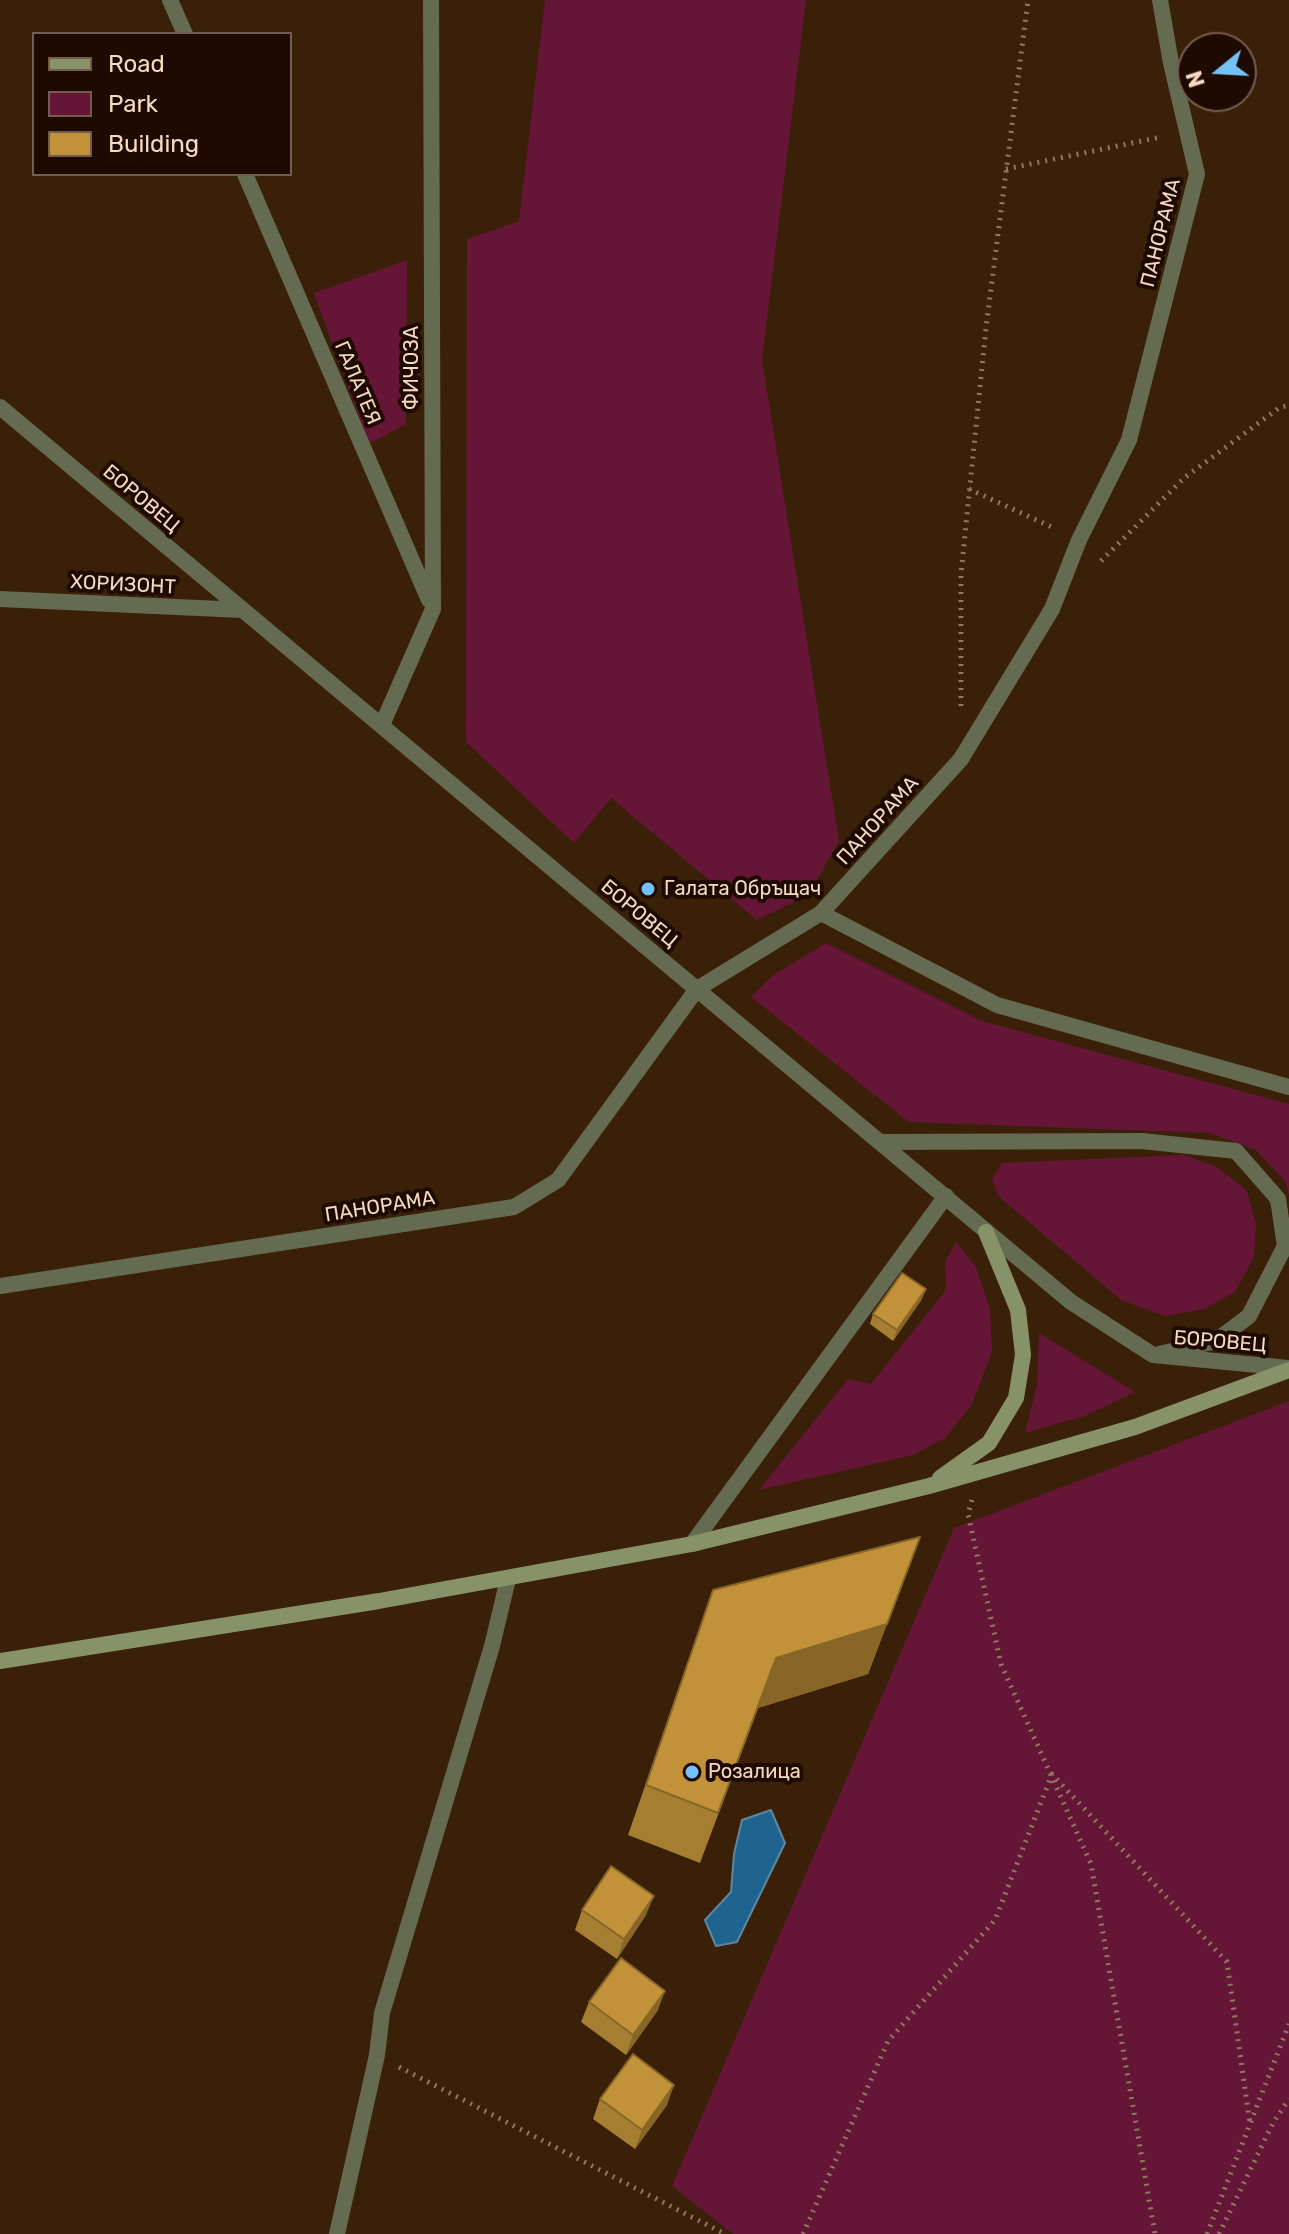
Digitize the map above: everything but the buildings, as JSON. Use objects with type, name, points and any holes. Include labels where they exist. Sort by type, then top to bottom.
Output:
[{"type":"main road","points":[[929,1486],[989,1443],[1016,1398],[1023,1355],[1018,1310],[986,1232]]},
{"type":"main road","points":[[0,1661],[508,1579],[692,1544],[929,1486],[1135,1427],[1289,1369]]},
{"type":"street","points":[[170,0],[184,32]]},
{"type":"street","name":"ФИЧОЗА","points":[[382,725],[433,609],[431,0]]},
{"type":"street","name":"ПАНОРАМА","points":[[0,1286],[514,1207],[558,1180],[697,989],[821,913],[961,759],[1052,609],[1079,540],[1129,440],[1197,174],[1160,0]]},
{"type":"street","name":"ГАЛАТЕЯ","points":[[246,176],[433,609]]},
{"type":"street","name":"БОРОВЕЦ","points":[[0,407],[1071,1302],[1153,1355],[1289,1369]]},
{"type":"street","name":"ХОРИЗОНТ","points":[[0,599],[243,610]]},
{"type":"street","points":[[821,913],[997,1005],[1289,1087]]},
{"type":"street","points":[[882,1142],[1142,1141],[1236,1151],[1278,1199],[1285,1246],[1249,1316],[1216,1341],[1153,1355]]},
{"type":"street","points":[[692,1544],[946,1196]]},
{"type":"street","points":[[337,2234],[377,2055],[382,2013],[492,1646],[508,1579]]},
{"type":"path","points":[[961,712],[961,574],[1028,0]]},
{"type":"path","points":[[1006,169],[1187,131]]},
{"type":"path","points":[[1096,566],[1184,478],[1279,408],[1289,405]]},
{"type":"path","points":[[969,489],[1079,540]]},
{"type":"path","points":[[982,1471],[968,1514],[1001,1664],[1091,1864],[1155,2234]]},
{"type":"path","points":[[1052,1774],[1227,1962],[1250,2124]]},
{"type":"path","points":[[803,2234],[888,2041],[995,1920],[1052,1774]]},
{"type":"path","points":[[1207,2234],[1289,2024]]},
{"type":"path","points":[[377,2055],[725,2234]]},
{"type":"path","points":[[1219,2234],[1273,2123],[1289,2099]]},
{"type":"green space","points":[[545,0],[806,0],[762,360],[839,841],[808,895],[757,920],[611,798],[574,843],[466,742],[467,239],[519,221]]},
{"type":"green space","points":[[407,260],[406,424],[369,444],[314,293]]},
{"type":"green space","points":[[826,943],[982,1021],[1289,1104],[1289,1195],[1285,1181],[1256,1150],[1210,1133],[909,1122],[751,997],[772,976]]},
{"type":"green space","points":[[1184,1155],[1217,1167],[1247,1191],[1256,1224],[1254,1257],[1235,1292],[1204,1309],[1165,1316],[1121,1300],[998,1196],[992,1179],[1002,1163]]},
{"type":"green space","points":[[956,1242],[976,1267],[990,1309],[992,1352],[971,1406],[945,1438],[913,1455],[759,1490],[848,1379],[871,1384],[946,1290],[945,1262]]},
{"type":"green space","points":[[1039,1333],[1135,1392],[1085,1416],[1025,1433],[1037,1385]]},
{"type":"green space","points":[[1289,1401],[1289,2234],[733,2234],[672,2186],[954,1528]]},
{"type":"water","points":[[771,1810],[785,1843],[737,1942],[716,1946],[705,1920],[731,1892],[734,1854],[742,1820]]},
{"type":"place","name":"Галата Обръщач","points":[[648,889]]},
{"type":"place","name":"Розалица","points":[[692,1772]]}]
